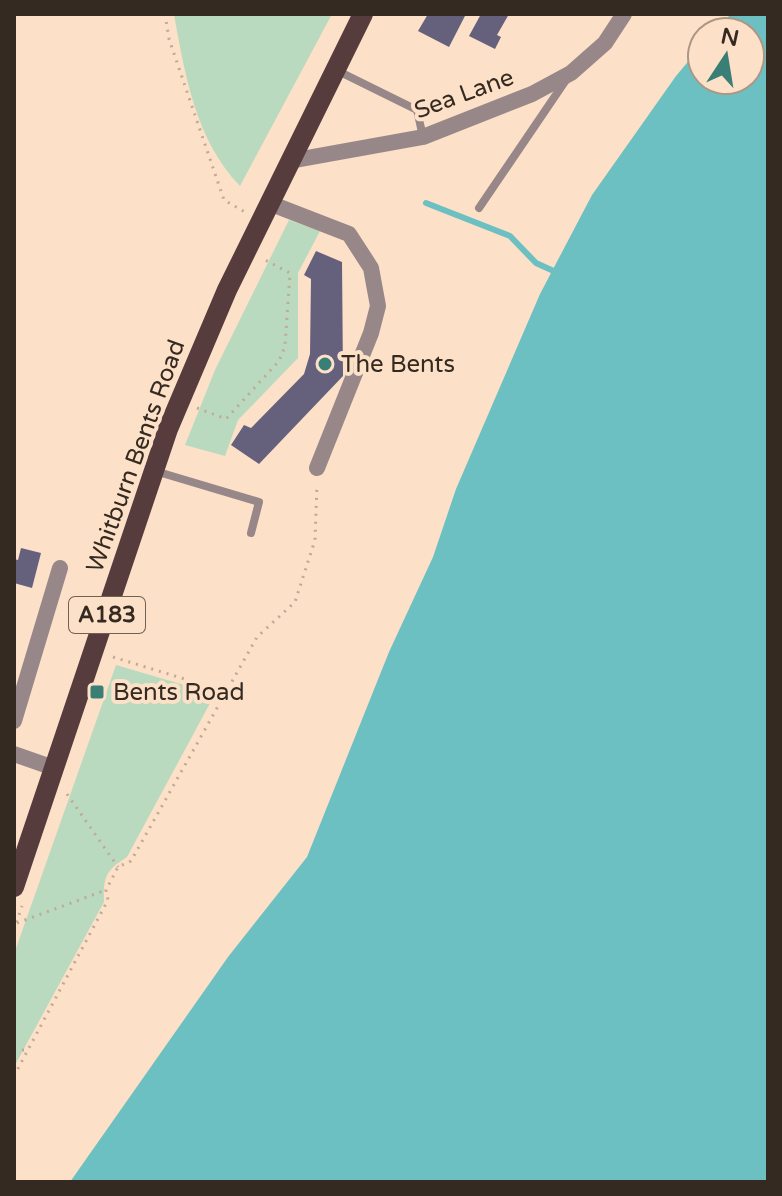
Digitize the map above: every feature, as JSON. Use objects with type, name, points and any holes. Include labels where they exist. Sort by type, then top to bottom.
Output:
[{"type":"main road","name":"Whitburn Bents Road","points":[[14,887],[168,429],[265,212],[297,160],[335,70],[363,14]]},
{"type":"street","name":"Sea Lane","points":[[297,160],[423,137],[532,94],[571,73],[605,43],[624,14]]},
{"type":"street","points":[[265,212],[349,234],[371,268],[378,306],[371,333],[317,468]]},
{"type":"street","name":"Whitburn Bents Road","points":[[14,721],[60,568]]},
{"type":"street","points":[[14,754],[54,768]]},
{"type":"lane","points":[[335,70],[417,110],[423,137]]},
{"type":"lane","points":[[479,208],[571,73]]},
{"type":"lane","points":[[154,470],[259,502],[251,533]]},
{"type":"path","points":[[165,14],[169,39],[224,200],[265,212]]},
{"type":"path","points":[[190,405],[226,419],[279,361],[285,346],[290,273],[256,256]]},
{"type":"path","points":[[14,1076],[108,900],[106,890],[118,867],[131,861],[257,637],[295,602],[315,540],[317,468]]},
{"type":"path","points":[[106,655],[227,692]]},
{"type":"path","points":[[62,787],[118,867]]},
{"type":"path","points":[[17,923],[106,890]]},
{"type":"path","points":[[14,1050],[29,1050]]},
{"type":"green space","points":[[174,14],[332,14],[240,186],[225,168],[203,128],[188,84]]},
{"type":"green space","points":[[289,220],[320,231],[298,273],[298,358],[238,420],[225,456],[185,445],[215,370]]},
{"type":"green space","points":[[116,665],[215,694],[127,857],[107,875],[104,902],[14,1067],[14,954]]},
{"type":"water","points":[[768,14],[768,1182],[70,1182],[228,957],[307,857],[389,652],[433,557],[456,489],[540,294],[592,195],[686,64],[686,96],[766,96],[766,16],[729,16]]},
{"type":"building","points":[[428,14],[466,14],[449,47],[418,31]]},
{"type":"building","points":[[481,14],[509,14],[497,35],[501,37],[495,49],[469,36]]},
{"type":"building","name":"The Bents","points":[[316,251],[342,262],[343,376],[259,464],[231,445],[244,425],[251,428],[304,374],[310,354],[311,279],[304,275]]},
{"type":"building","points":[[21,548],[41,553],[32,588],[14,583],[14,559],[18,560]]},
{"type":"waterway","points":[[426,203],[510,236],[536,263],[558,273]]},
{"type":"place","name":"The Bents","points":[[325,364]]},
{"type":"place","name":"Bents Road","points":[[97,692]]}]
